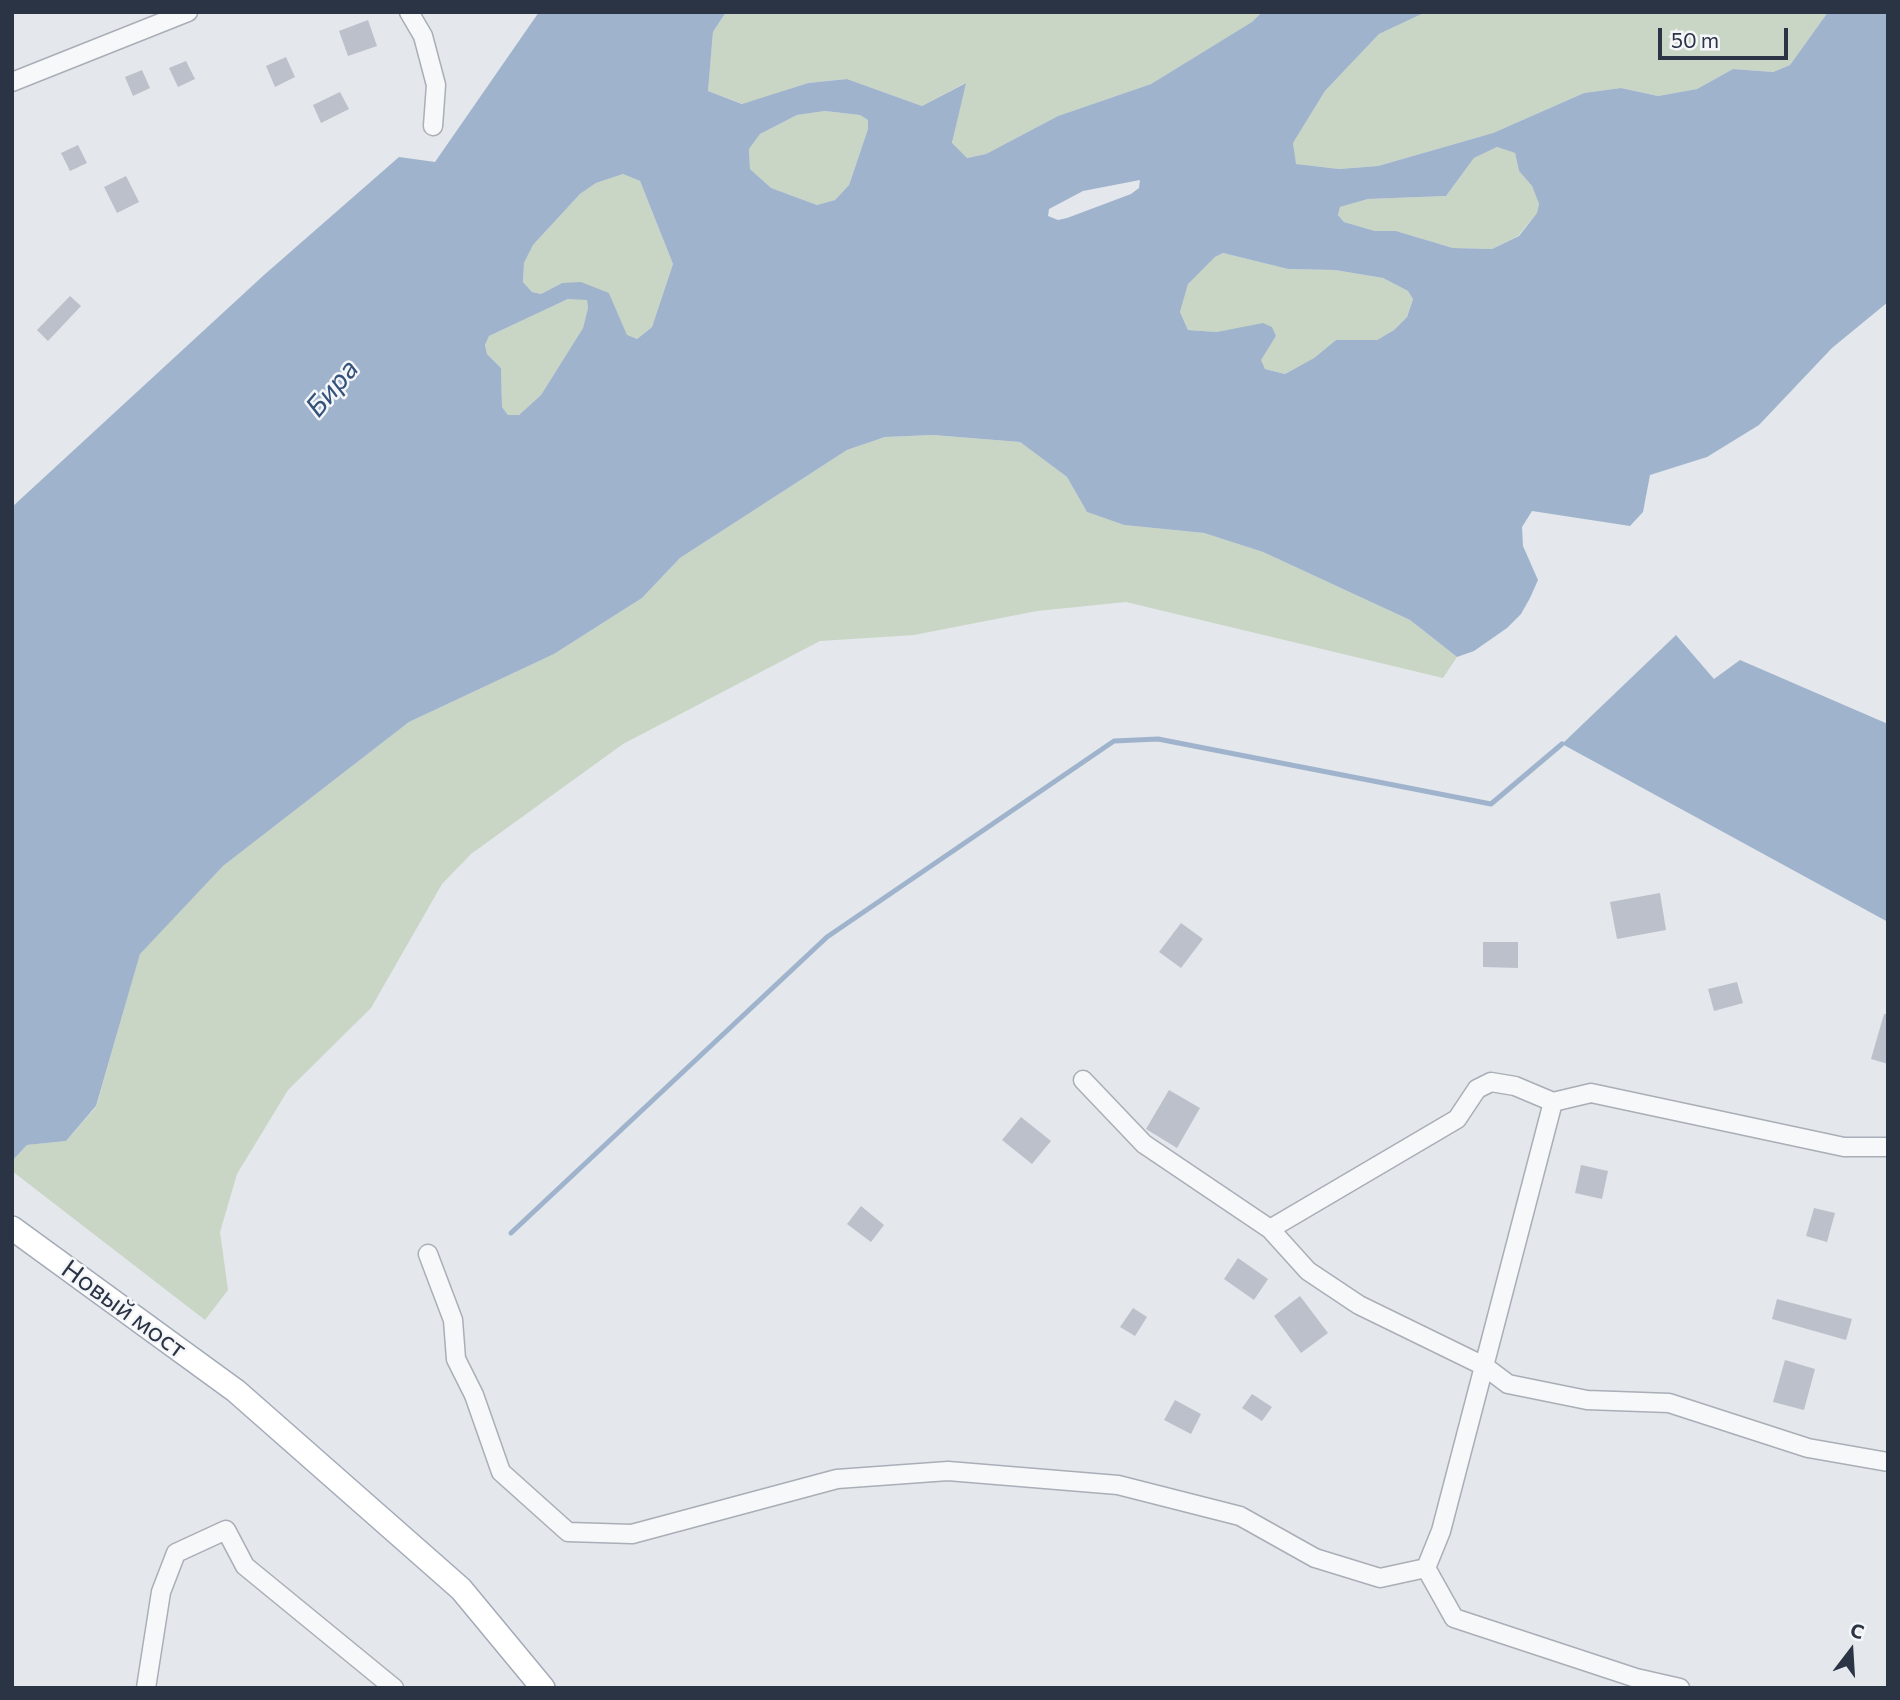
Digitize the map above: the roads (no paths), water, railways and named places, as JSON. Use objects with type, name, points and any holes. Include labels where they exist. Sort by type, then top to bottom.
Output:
[{"type":"main road","name":"Новый мост","points":[[12,1228],[236,1391],[461,1589],[542,1688]]},
{"type":"street","points":[[12,82],[188,12]]},
{"type":"street","points":[[409,12],[422,36],[436,85],[433,126]]},
{"type":"street","points":[[1083,1080],[1144,1144],[1270,1229],[1308,1271],[1359,1305],[1484,1366],[1508,1384],[1587,1400],[1669,1403],[1808,1448],[1888,1462]]},
{"type":"street","points":[[1270,1229],[1457,1119],[1477,1089],[1491,1082],[1515,1086],[1553,1102],[1591,1093],[1844,1147],[1888,1147]]},
{"type":"street","points":[[1426,1568],[1441,1531],[1553,1102]]},
{"type":"street","points":[[428,1254],[453,1320],[456,1359],[474,1395],[501,1472],[568,1532],[632,1534],[837,1479],[948,1471],[1118,1485],[1240,1516],[1315,1558],[1349,1570],[1380,1578],[1426,1568]]},
{"type":"street","points":[[146,1688],[161,1592],[176,1553],[226,1530],[244,1566],[394,1688]]},
{"type":"street","points":[[1426,1568],[1454,1618],[1636,1678],[1680,1688]]},
{"type":"water","name":"Бира","points":[[539,12],[726,12],[713,32],[708,91],[742,104],[808,83],[847,79],[922,106],[966,83],[952,143],[967,158],[986,154],[1058,116],[1151,84],[1252,22],[1262,12],[1426,12],[1379,34],[1325,91],[1293,143],[1296,164],[1339,169],[1378,166],[1493,133],[1584,93],[1621,88],[1658,96],[1697,89],[1733,69],[1773,72],[1790,65],[1828,12],[1888,12],[1888,302],[1832,348],[1759,425],[1707,457],[1650,475],[1643,512],[1630,526],[1532,511],[1522,527],[1523,546],[1538,580],[1521,614],[1507,628],[1474,651],[1457,657],[1410,620],[1263,552],[1204,533],[1124,525],[1087,512],[1067,477],[1020,442],[933,435],[885,437],[847,450],[680,558],[642,598],[554,654],[409,722],[223,866],[140,954],[96,1106],[66,1141],[27,1145],[12,1161],[12,507],[264,275],[399,157],[435,162]],"holes":[[[825,111],[860,115],[868,120],[868,129],[849,185],[835,200],[817,205],[771,188],[750,169],[749,149],[760,134],[797,115]],[[1497,147],[1515,153],[1519,171],[1532,186],[1539,204],[1537,213],[1519,236],[1492,249],[1453,248],[1396,231],[1375,231],[1344,222],[1338,215],[1340,207],[1368,199],[1446,196],[1474,158]],[[623,174],[640,181],[673,264],[652,327],[637,339],[627,335],[609,293],[581,282],[562,283],[541,294],[532,292],[523,282],[524,263],[533,245],[580,194],[596,183]],[[1140,180],[1139,188],[1131,194],[1067,218],[1058,220],[1048,216],[1049,209],[1083,191]],[[1223,253],[1288,269],[1335,270],[1383,278],[1408,291],[1413,299],[1407,317],[1394,330],[1377,340],[1336,340],[1314,358],[1285,374],[1265,369],[1261,360],[1276,336],[1272,327],[1263,323],[1217,332],[1188,330],[1180,312],[1188,284],[1215,257]],[[568,299],[587,300],[588,308],[583,328],[541,395],[519,415],[508,415],[502,407],[501,368],[487,354],[485,345],[489,336]]]},
{"type":"water","points":[[1676,635],[1714,679],[1740,660],[1888,724],[1888,922],[1562,744]]},
{"type":"waterway","points":[[511,1233],[827,937],[1114,741],[1158,739],[1491,804],[1562,744]]}]
